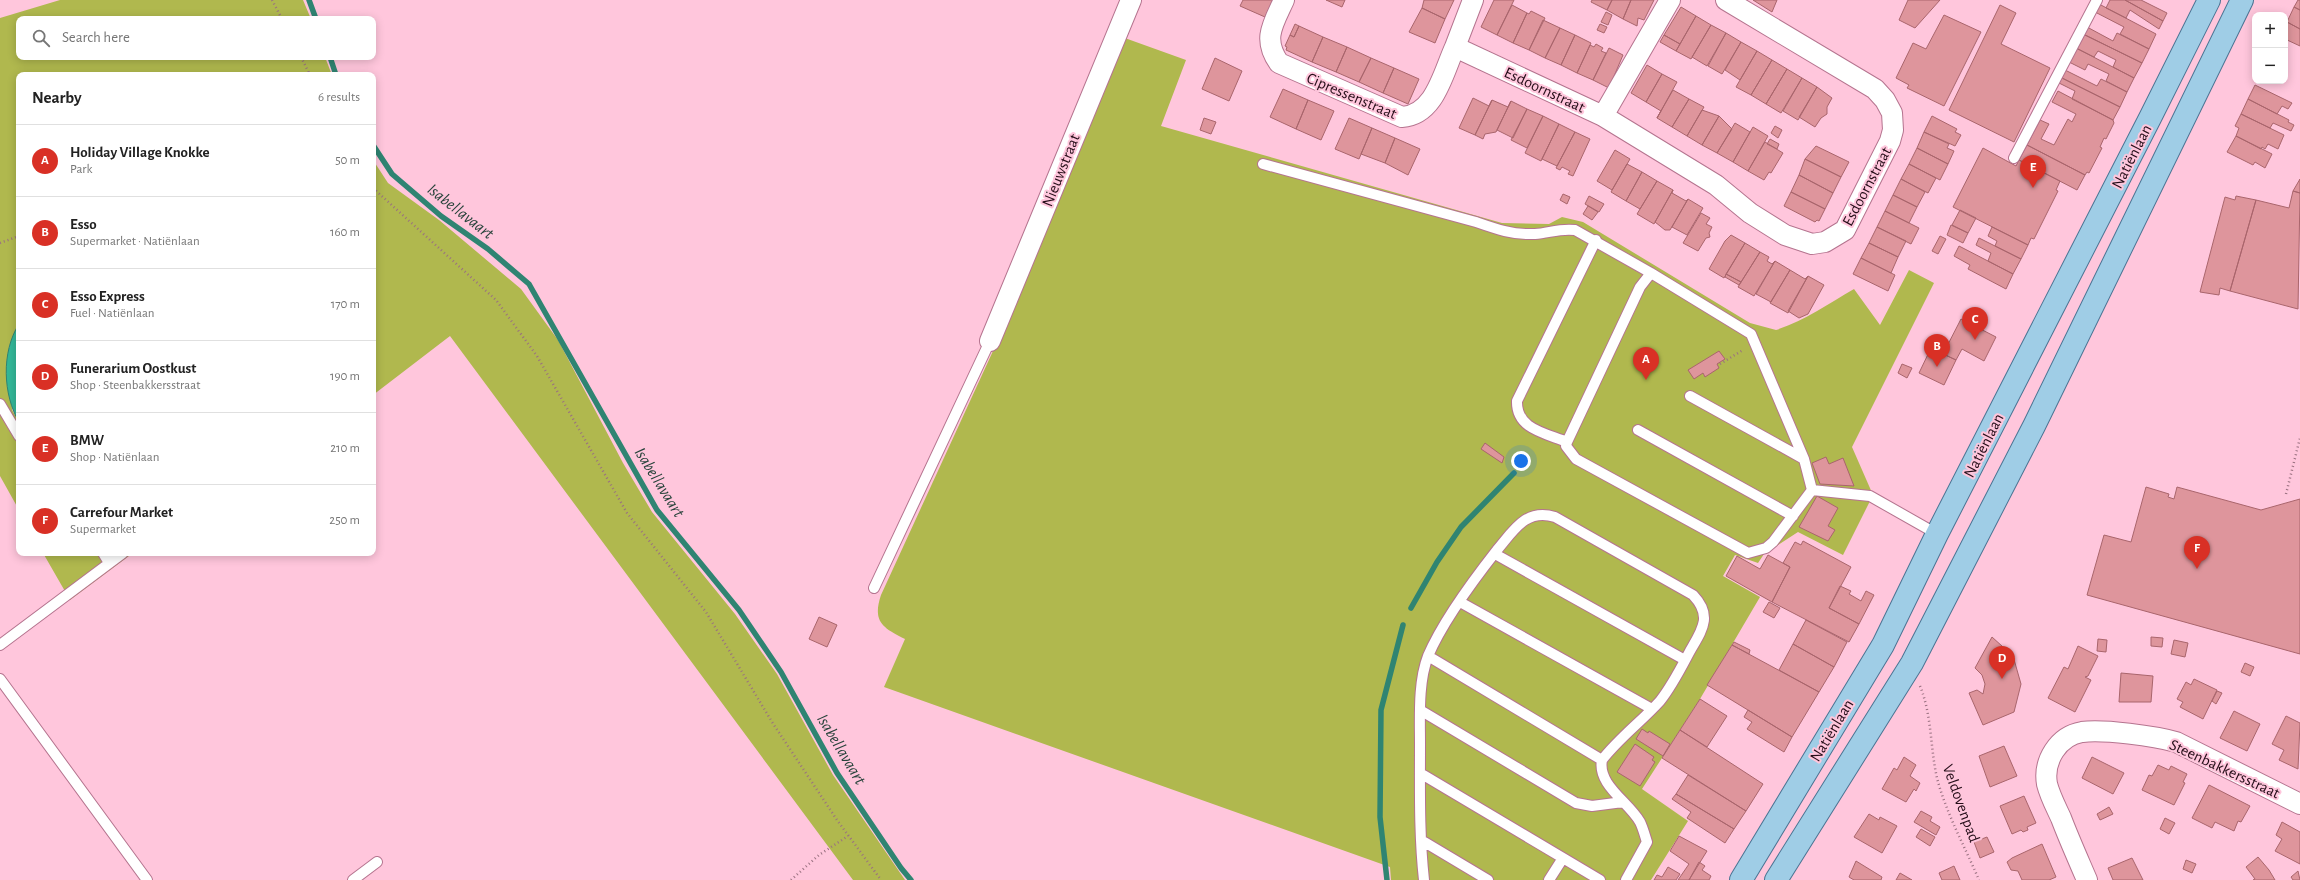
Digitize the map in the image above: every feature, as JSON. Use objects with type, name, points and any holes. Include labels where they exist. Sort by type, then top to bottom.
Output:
[{"type":"main road","name":"Natiënlaan","points":[[1741,880],[1883,645],[1937,534],[2122,174],[2209,0]]},
{"type":"main road","name":"Natiënlaan","points":[[1776,880],[1912,663],[2034,426],[2242,0]]},
{"type":"street","name":"Nieuwstraat","points":[[990,341],[1131,0]]},
{"type":"street","name":"Cipressenstraat","points":[[1284,0],[1270,37],[1270,48],[1279,63],[1402,117],[1413,116],[1422,110],[1430,101],[1455,47],[1473,0]]},
{"type":"street","name":"Esdoornstraat","points":[[1603,116],[1670,0]]},
{"type":"street","name":"Esdoornstraat","points":[[1455,47],[1603,116],[1716,185],[1750,213],[1785,235],[1812,244],[1824,242],[1845,230],[1890,141],[1893,121],[1890,107],[1875,89],[1726,0]]},
{"type":"street","name":"Steenbakkersstraat","points":[[2087,880],[2050,792],[2046,777],[2048,759],[2058,745],[2080,732],[2161,738],[2176,742],[2300,804]]},
{"type":"lane","points":[[2014,158],[2097,0]]},
{"type":"lane","points":[[1262,164],[1476,222],[1506,233],[1536,234],[1562,228],[1575,230],[1596,240],[1751,334],[1804,459],[1812,490]]},
{"type":"lane","points":[[1567,442],[1520,420],[1517,410],[1517,401],[1596,240]]},
{"type":"lane","points":[[1651,273],[1640,287],[1566,446],[1576,459],[1748,553],[1766,548],[1773,542],[1812,490]]},
{"type":"lane","points":[[874,588],[990,341]]},
{"type":"lane","points":[[1690,396],[1804,459]]},
{"type":"lane","points":[[0,404],[16,431]]},
{"type":"lane","points":[[1638,430],[1793,516]]},
{"type":"lane","points":[[1812,490],[1870,496],[1937,534]]},
{"type":"lane","points":[[1424,880],[1421,840],[1420,710],[1428,656],[1460,602],[1511,533],[1529,516],[1543,514],[1555,517],[1693,595],[1700,602],[1705,614],[1705,622],[1671,686],[1652,709],[1602,760],[1601,765],[1606,780],[1640,822],[1647,842],[1626,880]]},
{"type":"lane","points":[[1495,554],[1686,660]]},
{"type":"lane","points":[[105,556],[109,563]]},
{"type":"lane","points":[[0,645],[118,556]]},
{"type":"lane","points":[[1460,602],[1652,709]]},
{"type":"lane","points":[[1428,656],[1602,760]]},
{"type":"lane","points":[[0,679],[147,880]]},
{"type":"lane","points":[[1420,710],[1576,803],[1592,806],[1623,802]]},
{"type":"lane","points":[[1420,773],[1600,880]]},
{"type":"lane","points":[[1421,840],[1488,880]]},
{"type":"lane","points":[[1549,880],[1563,858]]},
{"type":"lane","points":[[353,880],[377,862]]},
{"type":"path","points":[[272,0],[280,16]]},
{"type":"path","points":[[302,60],[308,72]]},
{"type":"path","points":[[376,191],[496,300],[536,356],[627,513],[706,612],[772,722],[848,836],[881,880]]},
{"type":"path","points":[[0,243],[16,237]]},
{"type":"path","points":[[1720,364],[1755,342]]},
{"type":"path","points":[[2286,494],[2300,438]]},
{"type":"path","name":"Veldovenpad","points":[[1912,663],[1928,705],[1932,755],[1938,780],[1948,809],[1979,880]]},
{"type":"path","points":[[791,880],[819,855],[848,836]]},
{"type":"shaded area","points":[[60,0],[303,0],[310,16],[16,16],[16,60],[326,60],[331,72],[16,72],[16,331],[9,347],[12,410],[16,417],[16,505],[0,476],[0,18]]},
{"type":"shaded area","points":[[1122,37],[1186,60],[1161,126],[1502,223],[1549,224],[1562,217],[1583,222],[1750,323],[1776,330],[1806,317],[1854,289],[1880,325],[1909,270],[1934,283],[1852,447],[1873,495],[1843,555],[1798,532],[1764,554],[1758,563],[1735,555],[1723,576],[1760,597],[1700,699],[1642,789],[1688,821],[1651,880],[1391,880],[1390,867],[884,687],[905,639],[881,623],[878,612],[881,595],[993,351]]},
{"type":"shaded area","points":[[376,165],[388,183],[439,220],[521,289],[558,340],[623,463],[652,512],[735,614],[777,674],[833,775],[905,880],[853,880],[450,336],[376,393]]},
{"type":"shaded area","points":[[16,330],[16,415],[7,387],[6,373],[9,347]]},
{"type":"shaded area","points":[[45,556],[129,556],[70,600]]},
{"type":"building","points":[[1243,0],[1273,0],[1265,17],[1240,6]]},
{"type":"building","points":[[1326,0],[1345,0],[1342,7]]},
{"type":"building","points":[[1424,0],[1454,0],[1445,19],[1422,8]]},
{"type":"building","points":[[1494,0],[1514,0],[1497,35],[1481,27]]},
{"type":"building","points":[[1592,0],[1612,0],[1607,10],[1591,2]]},
{"type":"building","points":[[1612,0],[1631,0],[1623,19],[1607,10]]},
{"type":"building","points":[[1631,0],[1654,0],[1644,20],[1638,18],[1637,26],[1623,19]]},
{"type":"building","points":[[1753,0],[1777,0],[1772,12]]},
{"type":"building","points":[[1908,0],[1940,0],[1915,28],[1899,20]]},
{"type":"building","points":[[2110,0],[2125,0],[2163,21],[2159,29],[2130,10],[2126,18],[2106,8]]},
{"type":"building","points":[[2125,0],[2141,0],[2167,13],[2163,21]]},
{"type":"building","points":[[2298,0],[2300,0],[2300,10],[2294,7]]},
{"type":"building","points":[[2099,4],[2156,34],[2149,49],[2120,34],[2124,27],[2095,12]]},
{"type":"building","points":[[1512,5],[1527,13],[1513,43],[1497,35]]},
{"type":"building","points":[[2000,5],[2016,13],[2001,44],[2050,68],[2014,142],[1949,110]]},
{"type":"building","points":[[1681,7],[1696,16],[1680,44],[1664,35]]},
{"type":"building","points":[[2294,7],[2300,10],[2300,29],[2288,23]]},
{"type":"building","points":[[1422,8],[1445,19],[1435,43],[1409,32]]},
{"type":"building","points":[[1531,11],[1545,18],[1529,50],[1513,43],[1527,13],[1529,14]]},
{"type":"building","points":[[1606,12],[1612,15],[1608,25],[1601,22]]},
{"type":"building","points":[[1944,15],[1981,32],[1944,106],[1907,88],[1909,85],[1896,78],[1913,43],[1926,49]]},
{"type":"building","points":[[1696,16],[1711,25],[1691,59],[1676,51]]},
{"type":"building","points":[[1543,20],[1560,28],[1545,58],[1529,50]]},
{"type":"building","points":[[2288,23],[2300,29],[2300,46],[2288,40]]},
{"type":"building","points":[[1295,24],[1299,26],[1294,37],[1290,35]]},
{"type":"building","points":[[1600,24],[1607,27],[1604,33],[1597,30]]},
{"type":"building","points":[[1711,25],[1726,33],[1707,66],[1692,57]]},
{"type":"building","points":[[1299,26],[1323,37],[1312,62],[1286,50],[1287,47],[1285,46],[1290,35],[1294,37]]},
{"type":"building","points":[[2087,27],[2113,41],[2117,33],[2149,49],[2142,63],[2083,34]]},
{"type":"building","points":[[1560,28],[1575,35],[1561,65],[1545,58]]},
{"type":"building","points":[[1726,33],[1741,42],[1722,74],[1708,66]]},
{"type":"building","points":[[2083,34],[2142,63],[2134,78],[2113,67],[2116,60],[2098,51],[2094,57],[2076,48]]},
{"type":"building","points":[[1575,35],[1591,43],[1577,73],[1561,65]]},
{"type":"building","points":[[1664,35],[1680,44],[1676,51],[1660,42]]},
{"type":"building","points":[[1323,37],[1347,47],[1336,72],[1312,62]]},
{"type":"building","points":[[1741,42],[1757,51],[1740,80],[1725,70]]},
{"type":"building","points":[[1596,44],[1603,48],[1601,51],[1606,53],[1593,80],[1577,73],[1590,45],[1594,47]]},
{"type":"building","points":[[1347,47],[1371,58],[1359,82],[1336,72]]},
{"type":"building","points":[[1609,48],[1623,55],[1609,88],[1593,80]]},
{"type":"building","points":[[2076,48],[2134,78],[2127,92],[2106,81],[2109,74],[2088,64],[2085,70],[2069,62]]},
{"type":"building","points":[[1757,51],[1772,60],[1751,95],[1736,87]]},
{"type":"building","points":[[1215,58],[1242,71],[1229,101],[1202,89]]},
{"type":"building","points":[[1371,58],[1394,68],[1383,93],[1359,82]]},
{"type":"building","points":[[1772,60],[1787,69],[1766,104],[1751,95]]},
{"type":"building","points":[[1647,65],[1662,74],[1646,102],[1631,93]]},
{"type":"building","points":[[1394,68],[1419,79],[1408,104],[1383,93]]},
{"type":"building","points":[[1787,69],[1802,78],[1781,113],[1766,104]]},
{"type":"building","points":[[2065,70],[2097,86],[2101,79],[2127,92],[2120,107],[2062,78]]},
{"type":"building","points":[[1662,74],[1677,82],[1661,111],[1646,102]]},
{"type":"building","points":[[1802,78],[1817,87],[1798,120],[1783,111]]},
{"type":"building","points":[[2062,78],[2120,107],[2113,120],[2072,99],[2075,91],[2059,83]]},
{"type":"building","points":[[2255,85],[2292,103],[2288,109],[2282,106],[2277,114],[2248,99]]},
{"type":"building","points":[[1817,87],[1832,98],[1827,107],[1827,114],[1821,118],[1815,127],[1799,117]]},
{"type":"building","points":[[1283,89],[1308,100],[1296,129],[1270,117]]},
{"type":"building","points":[[1673,90],[1689,99],[1672,127],[1657,118]]},
{"type":"building","points":[[2058,91],[2113,120],[2114,123],[2106,139],[2104,138],[2100,147],[2102,148],[2089,173],[2087,172],[2085,175],[2027,145],[2040,120],[2049,124],[2041,139],[2054,145],[2068,119],[2072,122],[2076,114],[2052,102]]},
{"type":"building","points":[[1473,98],[1489,106],[1492,100],[1475,135],[1459,128]]},
{"type":"building","points":[[1689,99],[1704,107],[1687,136],[1672,127]]},
{"type":"building","points":[[2248,99],[2289,120],[2288,122],[2294,125],[2291,131],[2273,123],[2270,128],[2241,114]]},
{"type":"building","points":[[1308,100],[1334,111],[1321,140],[1296,129]]},
{"type":"building","points":[[1492,100],[1508,107],[1511,101],[1496,132],[1485,134],[1483,139],[1475,135]]},
{"type":"building","points":[[1511,101],[1527,109],[1513,138],[1497,130]]},
{"type":"building","points":[[1527,109],[1543,116],[1527,148],[1511,140]]},
{"type":"building","points":[[1702,110],[1719,116],[1702,145],[1687,136]]},
{"type":"building","points":[[2241,114],[2284,135],[2278,149],[2268,144],[2265,149],[2262,147],[2261,149],[2236,136],[2239,128],[2235,126]]},
{"type":"building","points":[[1543,116],[1559,124],[1541,161],[1525,153]]},
{"type":"building","points":[[1719,116],[1732,129],[1717,153],[1702,145]]},
{"type":"building","points":[[1932,116],[1957,129],[1955,132],[1961,135],[1955,146],[1924,132]]},
{"type":"building","points":[[1204,118],[1216,122],[1211,134],[1200,130]]},
{"type":"building","points":[[1349,118],[1372,128],[1359,159],[1335,149]]},
{"type":"building","points":[[1735,123],[1750,132],[1733,162],[1717,153]]},
{"type":"building","points":[[1559,124],[1575,132],[1557,166],[1542,159]]},
{"type":"building","points":[[1775,126],[1782,130],[1778,138],[1771,133]]},
{"type":"building","points":[[1753,127],[1768,136],[1748,171],[1733,162]]},
{"type":"building","points":[[1372,128],[1395,138],[1385,163],[1361,154]]},
{"type":"building","points":[[1575,132],[1590,139],[1573,176],[1568,174],[1570,171],[1562,167],[1560,170],[1556,168]]},
{"type":"building","points":[[1924,132],[1949,144],[1947,148],[1954,151],[1948,164],[1917,148]]},
{"type":"building","points":[[2236,136],[2272,154],[2265,168],[2255,162],[2253,165],[2227,152]]},
{"type":"building","points":[[1395,138],[1420,149],[1408,175],[1385,163]]},
{"type":"building","points":[[1770,139],[1779,144],[1777,149],[1767,144]]},
{"type":"building","points":[[1765,142],[1783,153],[1771,173],[1769,172],[1764,180],[1748,171]]},
{"type":"building","points":[[2027,145],[2085,175],[2077,190],[2019,160]]},
{"type":"building","points":[[1816,146],[1849,162],[1841,177],[1805,159]]},
{"type":"building","points":[[1917,148],[1948,164],[1940,180],[1909,164]]},
{"type":"building","points":[[1983,148],[2016,166],[2019,160],[2060,181],[2056,190],[2058,191],[2034,239],[2031,238],[2028,245],[1953,207]]},
{"type":"building","points":[[1615,150],[1630,159],[1612,190],[1597,181]]},
{"type":"building","points":[[1805,159],[1841,177],[1833,193],[1799,175]]},
{"type":"building","points":[[1627,164],[1642,172],[1626,201],[1611,192]]},
{"type":"building","points":[[1909,164],[1936,178],[1928,193],[1901,179]]},
{"type":"building","points":[[1642,172],[1657,181],[1640,209],[1626,201]]},
{"type":"building","points":[[1799,175],[1833,193],[1825,209],[1791,192]]},
{"type":"building","points":[[1901,179],[1925,192],[1917,207],[1893,195]]},
{"type":"building","points":[[2300,179],[2300,193],[2293,191]]},
{"type":"building","points":[[1657,181],[1673,190],[1654,224],[1637,214]]},
{"type":"building","points":[[1673,190],[1672,193],[1686,201],[1688,199],[1670,230],[1665,230],[1655,222]]},
{"type":"building","points":[[2293,191],[2300,193],[2298,309],[2230,291],[2256,200],[2289,208]]},
{"type":"building","points":[[1791,192],[1825,209],[1819,221],[1817,220],[1815,222],[1784,206]]},
{"type":"building","points":[[1563,194],[1570,197],[1567,204],[1560,200]]},
{"type":"building","points":[[1893,195],[1917,207],[1909,223],[1885,211]]},
{"type":"building","points":[[1589,196],[1604,204],[1599,212],[1585,204]]},
{"type":"building","points":[[2236,196],[2256,200],[2230,291],[2220,288],[2219,295],[2200,292],[2225,197],[2235,200]]},
{"type":"building","points":[[1688,199],[1703,208],[1687,235],[1672,227]]},
{"type":"building","points":[[1588,206],[1598,212],[1592,220],[1583,214]]},
{"type":"building","points":[[1960,210],[1976,218],[1968,233],[1952,225]]},
{"type":"building","points":[[1885,211],[1919,228],[1911,244],[1877,227]]},
{"type":"building","points":[[1701,213],[1710,218],[1706,224],[1712,227],[1709,233],[1710,237],[1706,238],[1698,251],[1683,243]]},
{"type":"building","points":[[1951,225],[1968,233],[1963,243],[1947,235]]},
{"type":"building","points":[[1877,227],[1906,241],[1898,257],[1869,243]]},
{"type":"building","points":[[1992,227],[2028,245],[2021,259],[1995,246],[1997,241],[1988,236]]},
{"type":"building","points":[[1731,235],[1745,243],[1724,278],[1709,269],[1725,241]]},
{"type":"building","points":[[1940,236],[1946,239],[1938,254],[1932,251]]},
{"type":"building","points":[[1979,238],[2021,259],[2013,274],[1988,261],[1991,253],[1976,245]]},
{"type":"building","points":[[1745,243],[1760,252],[1741,282],[1726,274]]},
{"type":"building","points":[[1869,243],[1898,257],[1891,273],[1861,258]]},
{"type":"building","points":[[1959,246],[2013,274],[2006,289],[1968,269],[1970,265],[1954,256]]},
{"type":"building","points":[[1760,252],[1769,257],[1767,261],[1772,264],[1775,261],[1754,296],[1738,287]]},
{"type":"building","points":[[1861,258],[1895,275],[1888,291],[1853,274]]},
{"type":"building","points":[[1775,261],[1790,270],[1771,302],[1756,294]]},
{"type":"building","points":[[1790,270],[1805,279],[1808,276],[1788,313],[1770,303]]},
{"type":"building","points":[[1726,274],[1741,282],[1739,285],[1725,277]]},
{"type":"building","points":[[1808,276],[1824,285],[1808,314],[1799,318],[1788,311]]},
{"type":"building","points":[[1961,319],[1996,337],[1984,361],[1962,349],[1956,360],[1943,354]]},
{"type":"building","points":[[1931,348],[1956,360],[1944,385],[1919,373]]},
{"type":"building","points":[[1719,351],[1725,359],[1717,364],[1719,368],[1705,377],[1703,373],[1694,379],[1688,370]]},
{"type":"building","points":[[1902,364],[1912,368],[1907,378],[1898,373]]},
{"type":"building","points":[[1485,443],[1504,457],[1502,463],[1481,449]]},
{"type":"building","points":[[1826,457],[1829,464],[1843,458],[1854,486],[1820,484],[1812,463]]},
{"type":"building","points":[[2146,487],[2169,494],[2168,497],[2174,499],[2177,487],[2261,510],[2300,499],[2300,654],[2087,595],[2104,535],[2131,542]]},
{"type":"building","points":[[1817,496],[1838,508],[1828,526],[1835,530],[1828,541],[1799,527]]},
{"type":"building","points":[[1803,541],[1851,567],[1829,608],[1859,624],[1849,642],[1772,602],[1790,567],[1783,563],[1795,542],[1801,545]]},
{"type":"building","points":[[1768,555],[1790,567],[1772,602],[1726,576],[1737,556],[1760,569]]},
{"type":"building","points":[[1840,586],[1851,591],[1849,594],[1861,601],[1866,591],[1874,595],[1859,624],[1829,608]]},
{"type":"building","points":[[1769,602],[1780,608],[1774,618],[1763,612]]},
{"type":"building","points":[[819,617],[837,625],[827,647],[809,639]]},
{"type":"building","points":[[1806,620],[1847,642],[1834,667],[1793,644]]},
{"type":"building","points":[[1992,637],[2013,656],[2021,684],[2014,712],[1983,725],[1969,693],[1977,690],[1983,694],[1985,684],[1982,675],[1975,668]]},
{"type":"building","points":[[2151,637],[2163,638],[2162,647],[2151,646]]},
{"type":"building","points":[[2098,639],[2107,640],[2106,652],[2097,651]]},
{"type":"building","points":[[2174,640],[2188,643],[2185,657],[2171,654]]},
{"type":"building","points":[[1734,642],[1750,650],[1749,654],[1732,645]]},
{"type":"building","points":[[1793,644],[1834,667],[1819,692],[1779,670]]},
{"type":"building","points":[[1732,645],[1819,692],[1792,737],[1707,685]]},
{"type":"building","points":[[2078,646],[2098,656],[2088,676],[2085,677],[2091,680],[2075,712],[2048,698],[2064,667],[2068,669]]},
{"type":"building","points":[[2245,663],[2254,667],[2250,676],[2241,672]]},
{"type":"building","points":[[2121,673],[2153,676],[2151,702],[2119,702]]},
{"type":"building","points":[[2194,679],[2217,690],[2203,719],[2180,707],[2183,702],[2177,699],[2186,682],[2191,685]]},
{"type":"building","points":[[2217,691],[2222,693],[2216,704],[2212,701]]},
{"type":"building","points":[[1700,699],[1727,716],[1707,747],[1680,730]]},
{"type":"building","points":[[1748,710],[1792,737],[1784,752],[1747,729],[1752,722],[1744,717]]},
{"type":"building","points":[[2234,711],[2260,724],[2247,751],[2220,738]]},
{"type":"building","points":[[2286,716],[2300,723],[2298,769],[2279,760],[2284,750],[2272,744]]},
{"type":"building","points":[[1642,729],[1648,733],[1649,731],[1670,744],[1663,756],[1636,739]]},
{"type":"building","points":[[1680,730],[1763,784],[1746,811],[1662,758]]},
{"type":"building","points":[[1635,744],[1654,757],[1652,760],[1655,762],[1640,786],[1617,772]]},
{"type":"building","points":[[2004,746],[2017,776],[1990,787],[1979,756]]},
{"type":"building","points":[[1904,757],[1916,765],[1910,776],[1920,783],[1916,791],[1914,789],[1906,802],[1882,789],[1894,768],[1897,770]]},
{"type":"building","points":[[2092,757],[2124,773],[2113,794],[2082,778]]},
{"type":"building","points":[[2158,765],[2169,770],[2171,766],[2187,774],[2183,782],[2185,783],[2174,805],[2142,790],[2149,775],[2152,776]]},
{"type":"building","points":[[1688,775],[1746,811],[1734,829],[1676,794]]},
{"type":"building","points":[[2209,785],[2250,806],[2241,822],[2238,821],[2234,831],[2215,822],[2212,828],[2192,818]]},
{"type":"building","points":[[1676,794],[1734,829],[1725,843],[1687,818],[1691,812],[1672,799]]},
{"type":"building","points":[[2024,796],[2036,823],[2027,827],[2028,830],[2023,832],[2021,830],[2012,834],[2000,806]]},
{"type":"building","points":[[2109,807],[2113,814],[2100,820],[2097,814]]},
{"type":"building","points":[[1921,811],[1932,817],[1930,821],[1940,827],[1936,835],[1914,822]]},
{"type":"building","points":[[1869,814],[1879,820],[1880,817],[1897,826],[1882,853],[1854,837]]},
{"type":"building","points":[[2165,818],[2175,823],[2169,834],[2160,829]]},
{"type":"building","points":[[2282,822],[2300,832],[2300,864],[2275,851],[2282,839],[2276,835]]},
{"type":"building","points":[[1921,829],[1935,837],[1930,846],[1916,837]]},
{"type":"building","points":[[1679,836],[1707,851],[1689,880],[1678,880],[1689,864],[1670,851]]},
{"type":"building","points":[[1987,837],[1994,852],[1980,858],[1974,842]]},
{"type":"building","points":[[2042,844],[2056,877],[2049,880],[2022,880],[2018,871],[2011,870],[2007,862],[2012,858]]},
{"type":"building","points":[[2258,857],[2275,880],[2253,880],[2255,879],[2246,867]]},
{"type":"building","points":[[2132,858],[2143,880],[2113,880],[2108,868]]},
{"type":"building","points":[[2186,860],[2196,864],[2192,873],[2183,869]]},
{"type":"building","points":[[1856,861],[1882,877],[1881,880],[1854,880],[1849,877]]},
{"type":"building","points":[[1699,862],[1705,866],[1702,870],[1711,876],[1709,880],[1689,880]]},
{"type":"building","points":[[1954,866],[1960,880],[1942,880],[1939,873]]},
{"type":"building","points":[[1668,867],[1680,874],[1676,880],[1654,880],[1657,875],[1662,877]]},
{"type":"building","points":[[2298,871],[2300,880],[2293,880],[2291,877]]},
{"type":"building","points":[[1900,873],[1912,880],[1896,880]]},
{"type":"waterway","name":"Isabellavaart","points":[[309,0],[315,16]]},
{"type":"waterway","name":"Isabellavaart","points":[[331,60],[335,72]]},
{"type":"waterway","name":"Isabellavaart","points":[[376,150],[392,174],[441,216],[488,249],[529,284],[657,510],[739,610],[781,672],[837,773],[901,868],[911,880]]},
{"type":"waterway","points":[[1411,608],[1437,562],[1461,527],[1514,473]]},
{"type":"waterway","points":[[1387,880],[1380,817],[1381,710],[1403,625]]},
{"type":"place","name":"BMW","points":[[2033,188]]},
{"type":"place","name":"Esso Express","points":[[1975,340]]},
{"type":"place","name":"Esso","points":[[1937,367]]},
{"type":"place","name":"Holiday Village Knokke","points":[[1646,380]]},
{"type":"place","name":"Carrefour Market","points":[[2197,569]]},
{"type":"place","name":"Funerarium Oostkust","points":[[2002,679]]}]
